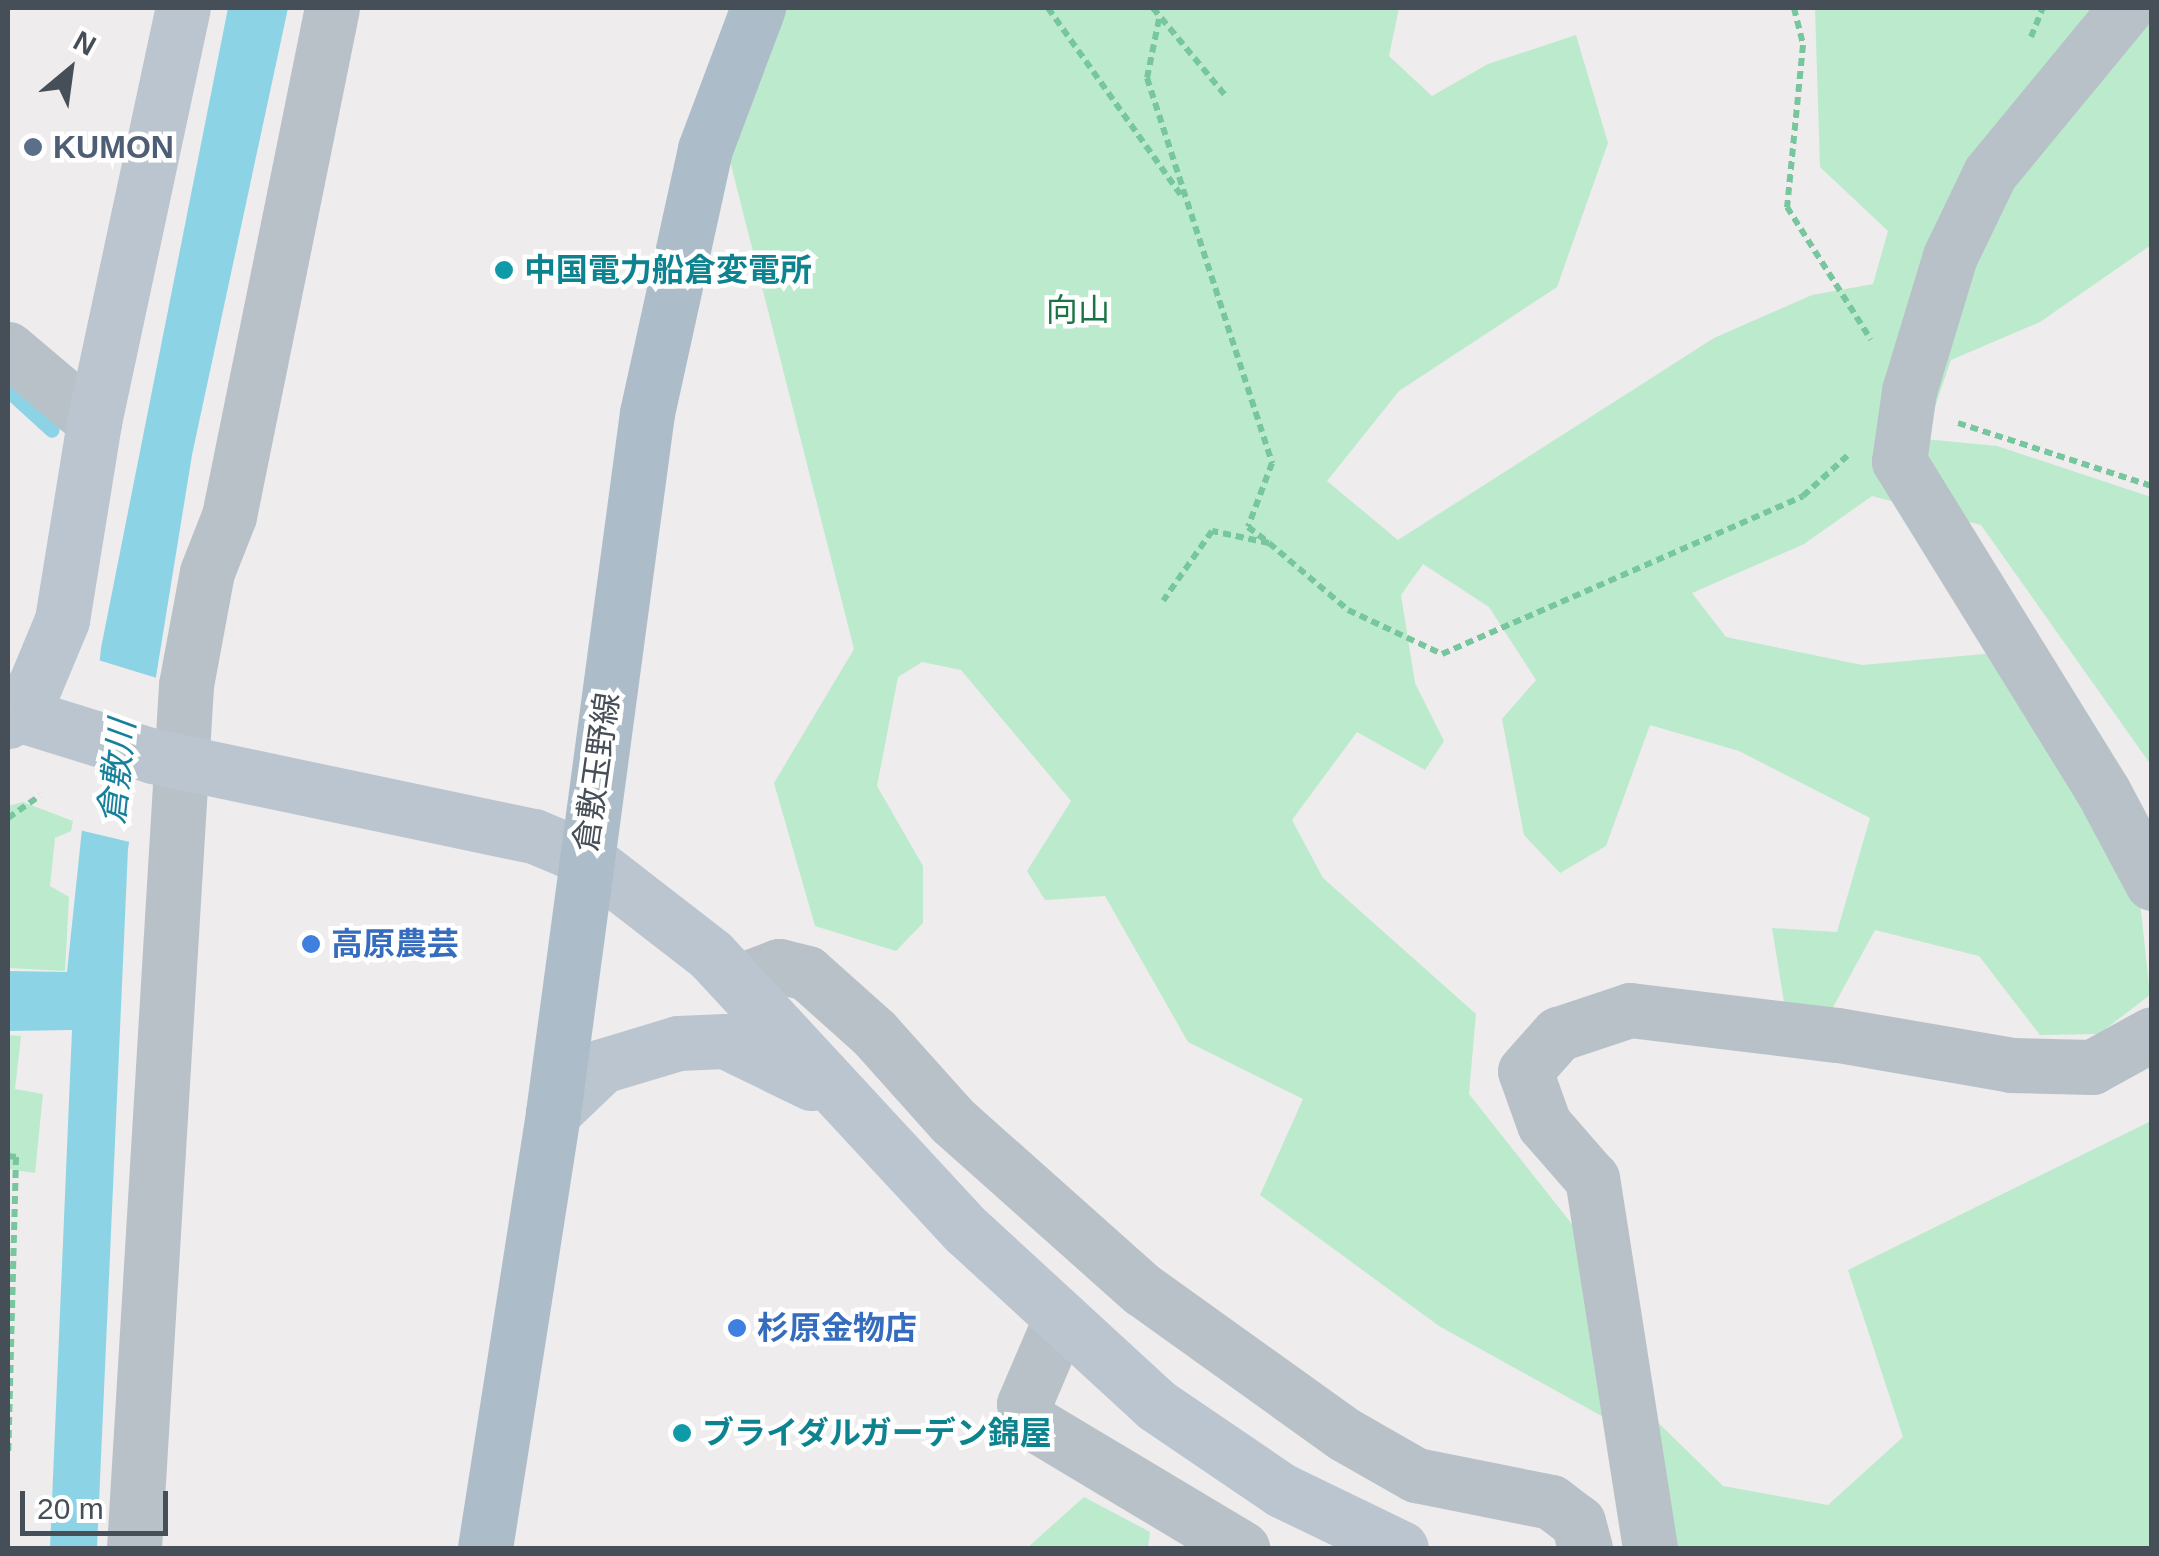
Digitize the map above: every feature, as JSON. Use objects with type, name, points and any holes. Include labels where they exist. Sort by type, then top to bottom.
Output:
[{"type":"main road","name":"倉敷玉野線","points":[[485,1548],[553,1113],[647,413],[705,149],[758,8]]},
{"type":"street","points":[[183,8],[94,422],[62,620],[53,650],[10,715],[165,759],[534,836],[586,858],[638,893],[737,982],[852,1108],[1059,1322],[1156,1405],[1281,1490],[1400,1548]]},
{"type":"street","points":[[134,1548],[170,1026],[165,759],[194,622],[229,516],[332,8]]},
{"type":"street","points":[[2126,8],[1990,173],[1950,256],[1909,391],[1899,461],[2104,793],[2152,883]]},
{"type":"street","points":[[8,349],[94,422]]},
{"type":"street","points":[[737,982],[779,966],[807,973],[874,1033],[952,1121],[1143,1290],[1344,1434],[1416,1476],[1551,1502],[1578,1522],[1585,1548]]},
{"type":"street","points":[[1650,1548],[1592,1179],[1544,1124],[1525,1071],[1558,1034],[1630,1010],[1838,1035],[2011,1065],[2092,1067],[2152,1034]]},
{"type":"street","points":[[553,1113],[602,1066],[638,1050],[724,1042],[778,1062],[852,1108]]},
{"type":"street","points":[[1059,1322],[1024,1404],[1033,1423],[1242,1548]]},
{"type":"path","points":[[1048,8],[1186,202]]},
{"type":"path","points":[[1153,8],[1224,95]]},
{"type":"path","points":[[1794,8],[1803,45],[1787,206],[1909,391],[1972,432],[2152,486]]},
{"type":"path","points":[[2029,42],[2043,8]]},
{"type":"path","points":[[1159,19],[1147,78],[1272,464],[1248,526],[1348,610],[1442,654],[1803,496],[1848,455],[1854,439]]},
{"type":"path","points":[[1164,601],[1212,531],[1268,543]]},
{"type":"path","points":[[8,818],[40,796]]},
{"type":"path","points":[[8,1156],[16,1157],[8,1454]]},
{"type":"green space","name":"向山","points":[[766,8],[1399,8],[1389,56],[1432,96],[1488,64],[1576,35],[1608,143],[1557,287],[1399,391],[1327,481],[1398,540],[1714,338],[1812,295],[1873,284],[1888,231],[1820,167],[1815,8],[2151,8],[2151,245],[2040,322],[1951,360],[1924,439],[1997,446],[2151,497],[2151,765],[1981,525],[1872,496],[1804,544],[1692,593],[1726,637],[1862,665],[1995,653],[2140,902],[2150,995],[2099,1034],[2040,1035],[1979,956],[1875,930],[1832,1009],[1784,1002],[1772,928],[1837,932],[1870,818],[1739,751],[1650,725],[1606,846],[1560,873],[1524,835],[1502,719],[1536,680],[1489,607],[1423,564],[1401,595],[1415,683],[1444,741],[1425,770],[1357,732],[1292,820],[1323,878],[1476,1014],[1469,1094],[1575,1228],[1594,1360],[1723,1486],[1828,1505],[1903,1437],[1848,1270],[2151,1121],[2151,1548],[1670,1548],[1607,1419],[1439,1326],[1260,1195],[1303,1099],[1188,1042],[1105,896],[1045,900],[1027,871],[1071,801],[961,670],[922,662],[898,677],[877,786],[923,866],[923,923],[896,951],[815,926],[774,783],[854,649],[717,110]]},
{"type":"green space","points":[[23,802],[73,821],[71,831],[55,838],[50,886],[69,897],[65,971],[8,968],[8,806]]},
{"type":"green space","points":[[8,1035],[21,1036],[15,1089],[43,1094],[35,1173],[8,1169]]},
{"type":"green space","points":[[1084,1497],[1150,1532],[1148,1548],[1027,1548]]},
{"type":"water","name":"倉敷川","points":[[228,8],[288,8],[192,455],[128,849],[97,1548],[50,1548],[72,1030],[8,1031],[8,971],[67,972],[101,648]]},
{"type":"pier","points":[[95,659],[160,679],[134,843],[75,829]]},
{"type":"waterway","points":[[8,390],[52,430]]},
{"type":"place","name":"KUMON","points":[[33,147]]},
{"type":"place","name":"中国電力船倉変電所","points":[[504,270]]},
{"type":"place","name":"高原農芸","points":[[311,944]]},
{"type":"place","name":"杉原金物店","points":[[737,1328]]},
{"type":"place","name":"ブライダルガーデン錦屋","points":[[682,1433]]}]
